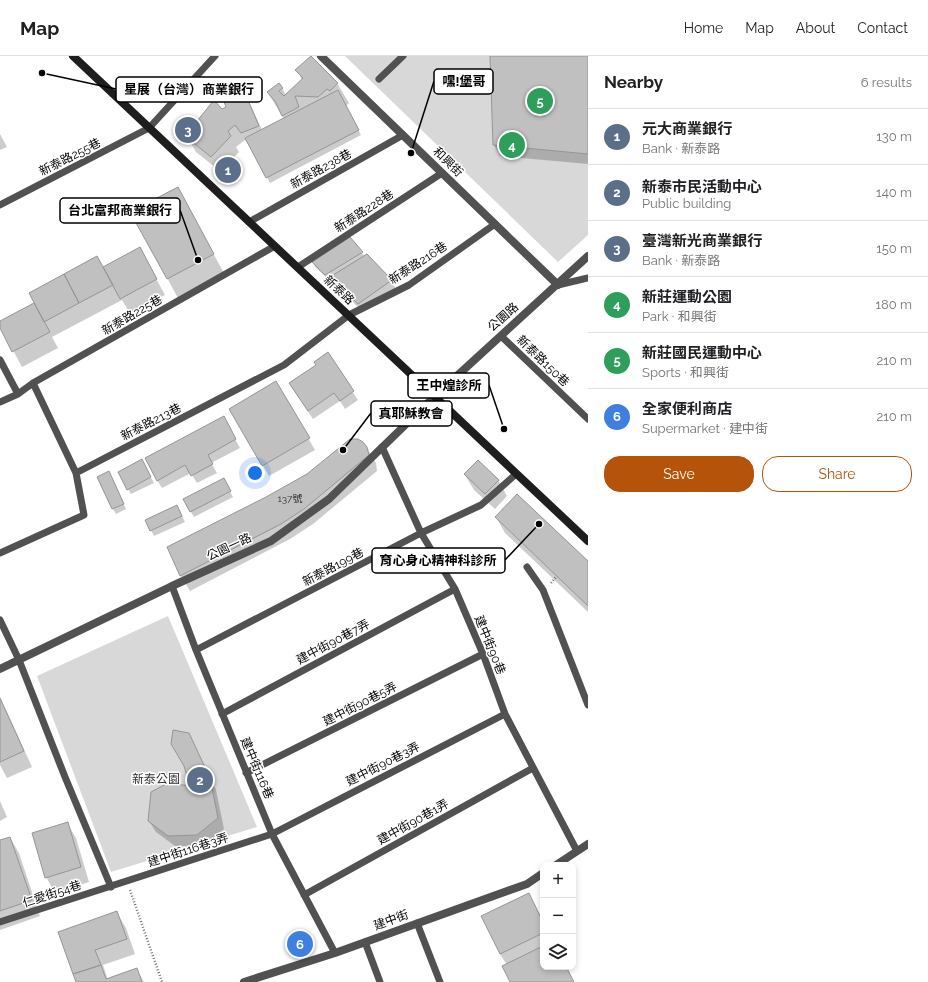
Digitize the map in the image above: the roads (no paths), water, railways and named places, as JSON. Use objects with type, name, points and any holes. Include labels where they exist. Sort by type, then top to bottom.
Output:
[{"type":"main road","name":"新泰路","points":[[73,56],[588,541]]},
{"type":"street","name":"和興街","points":[[321,56],[558,285]]},
{"type":"street","name":"公園路","points":[[435,396],[588,256]]},
{"type":"street","name":"公園一路","points":[[0,669],[172,586],[271,541],[329,499],[435,396]]},
{"type":"street","points":[[560,862],[588,844]]},
{"type":"street","name":"建中街","points":[[244,982],[335,953],[527,884],[540,876]]},
{"type":"lane","points":[[149,128],[215,56]]},
{"type":"lane","points":[[379,79],[403,56]]},
{"type":"lane","name":"新泰路255巷","points":[[0,205],[149,128]]},
{"type":"lane","name":"新泰路238巷","points":[[249,222],[403,135]]},
{"type":"lane","name":"新泰路228巷","points":[[298,268],[442,173]]},
{"type":"lane","name":"新泰路216巷","points":[[349,316],[409,285],[494,224]]},
{"type":"lane","name":"新泰路225巷","points":[[0,402],[18,394],[275,246]]},
{"type":"lane","points":[[558,285],[588,278]]},
{"type":"lane","name":"新泰路213巷","points":[[76,473],[284,365],[349,316]]},
{"type":"lane","name":"新泰路150巷","points":[[501,336],[588,419]]},
{"type":"lane","points":[[0,360],[18,394]]},
{"type":"lane","points":[[0,553],[84,515],[76,473],[33,384]]},
{"type":"lane","name":"建中街90巷","points":[[382,447],[421,533],[455,589],[483,654],[504,714],[577,851]]},
{"type":"lane","name":"新泰路199巷","points":[[196,650],[421,533],[481,505],[516,474]]},
{"type":"lane","points":[[527,567],[543,590],[588,705]]},
{"type":"lane","name":"建中街116巷","points":[[172,586],[196,650],[272,834],[335,953]]},
{"type":"lane","name":"建中街90巷7弄","points":[[222,714],[455,589]]},
{"type":"lane","points":[[0,620],[19,660],[65,777],[111,887]]},
{"type":"lane","name":"建中街90巷5弄","points":[[246,773],[483,654]]},
{"type":"lane","name":"建中街90巷3弄","points":[[272,834],[504,714]]},
{"type":"lane","name":"建中街90巷1弄","points":[[304,895],[533,768]]},
{"type":"lane","name":"建中街116巷3弄","points":[[111,887],[272,834]]},
{"type":"lane","name":"仁愛街54巷","points":[[0,922],[111,887]]},
{"type":"lane","points":[[417,923],[440,982]]},
{"type":"lane","points":[[365,942],[380,982]]},
{"type":"place","name":"星展（台灣）商業銀行","points":[[42,73]]},
{"type":"place","name":"新莊國民運動中心","points":[[540,101]]},
{"type":"place","name":"臺灣新光商業銀行","points":[[188,130]]},
{"type":"place","name":"新莊運動公園","points":[[512,145]]},
{"type":"place","name":"嘿!堡哥","points":[[411,153]]},
{"type":"place","name":"元大商業銀行","points":[[228,170]]},
{"type":"place","name":"台北富邦商業銀行","points":[[198,260]]},
{"type":"place","name":"王中煌診所","points":[[504,429]]},
{"type":"place","name":"真耶穌教會","points":[[343,450]]},
{"type":"place","name":"育心身心精神科診所","points":[[539,524]]},
{"type":"place","name":"新泰市民活動中心","points":[[200,780]]},
{"type":"place","name":"全家便利商店","points":[[300,944]]},
{"type":"park label","name":"新泰公園","points":[[156,779]]}]
